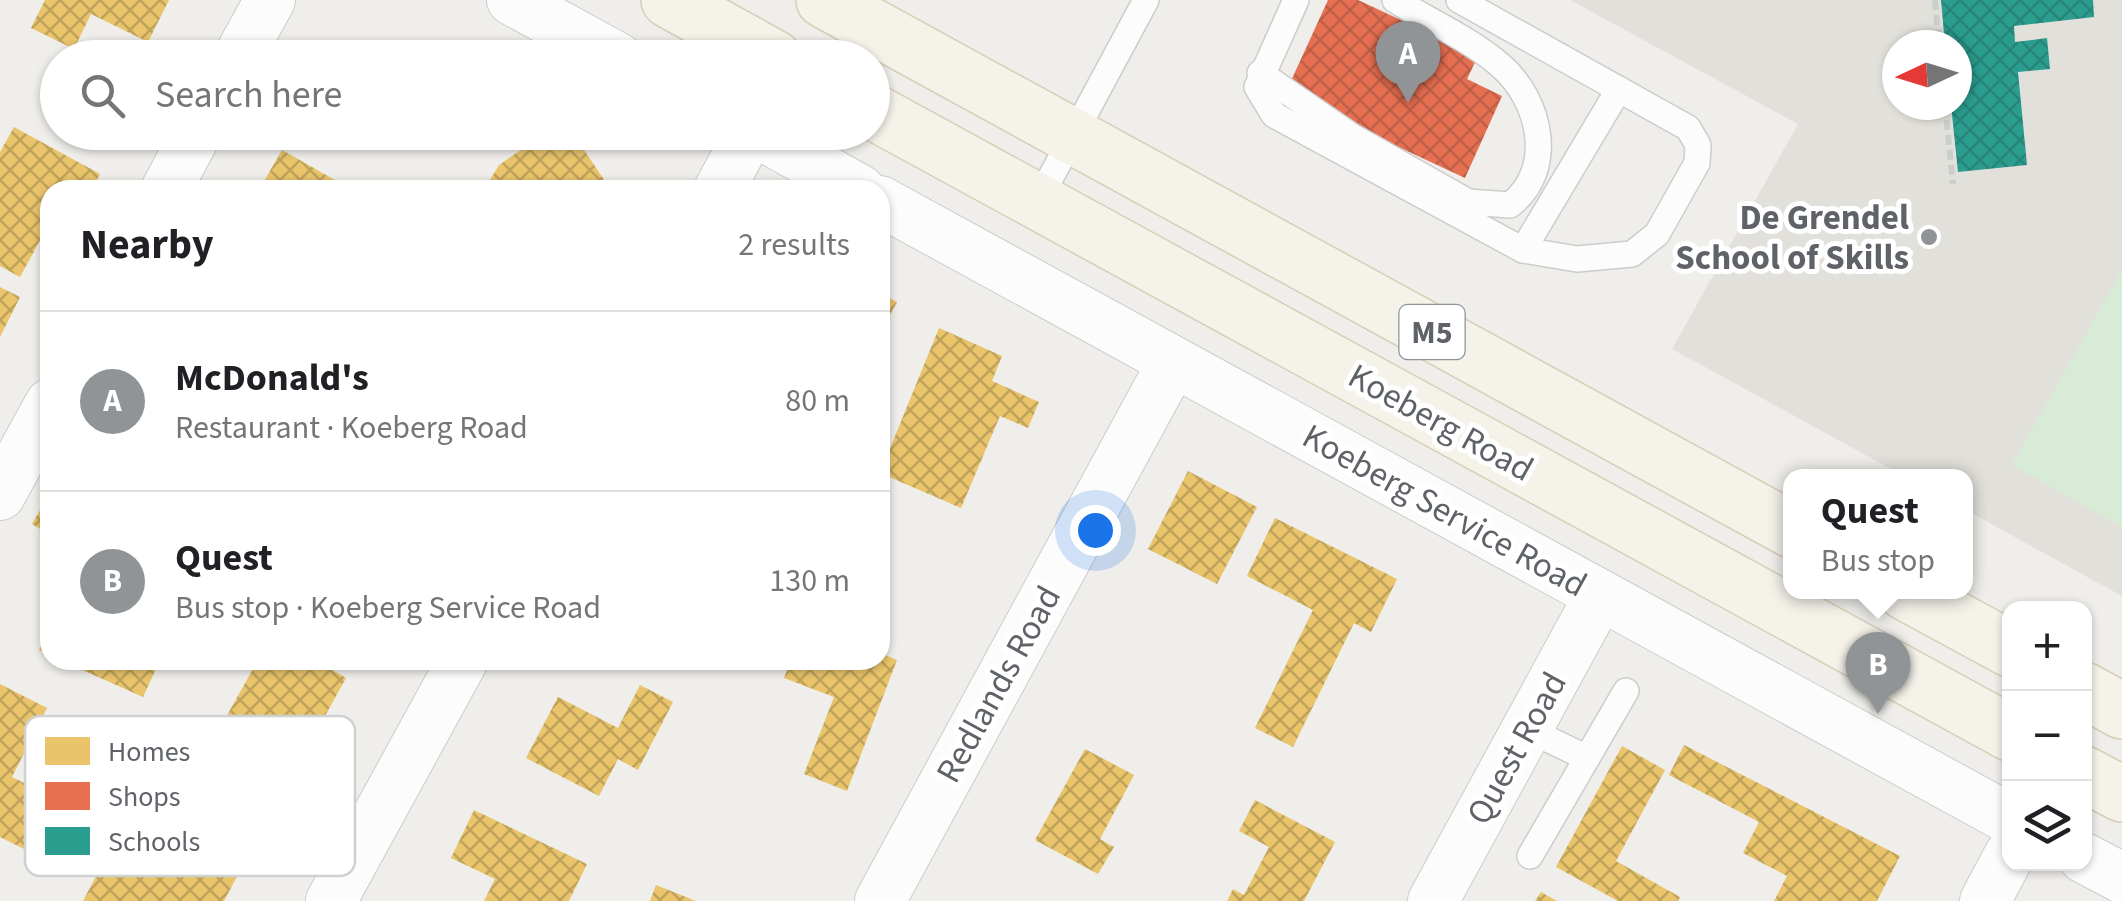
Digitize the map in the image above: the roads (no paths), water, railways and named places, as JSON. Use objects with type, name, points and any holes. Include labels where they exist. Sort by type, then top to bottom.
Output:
[{"type":"main road","points":[[669,0],[741,40]]},
{"type":"main road","name":"M5","points":[[824,0],[1783,525]]},
{"type":"main road","name":"Koeberg Road","points":[[890,121],[2002,729]]},
{"type":"main road","points":[[1918,599],[2002,645]]},
{"type":"main road","points":[[2086,691],[2122,711]]},
{"type":"main road","points":[[2092,778],[2122,794]]},
{"type":"street","points":[[248,40],[270,0]]},
{"type":"street","points":[[512,0],[585,40]]},
{"type":"street","points":[[172,180],[188,150]]},
{"type":"street","points":[[725,180],[742,150]]},
{"type":"street","points":[[786,150],[842,180]]},
{"type":"street","name":"Koeberg Service Road","points":[[890,206],[2002,815]]},
{"type":"street","name":"Redlands Road","points":[[880,901],[1173,362]]},
{"type":"street","points":[[0,496],[40,422]]},
{"type":"street","name":"Quest Road","points":[[1433,901],[1600,595]]},
{"type":"street","points":[[355,857],[458,670]]},
{"type":"street","points":[[2092,862],[2122,878]]},
{"type":"street","points":[[1985,901],[2002,869]]},
{"type":"street","points":[[331,901],[345,876]]},
{"type":"lane","points":[[1038,202],[1146,0]]},
{"type":"lane","points":[[1296,0],[1260,73],[1257,88],[1263,102],[1294,129],[1523,250],[1604,260],[1632,254],[1657,234],[1697,163],[1698,144],[1688,128],[1459,0]]},
{"type":"lane","points":[[1260,73],[1353,137],[1468,202],[1510,205],[1524,194],[1540,162],[1529,102],[1499,63],[1395,0]]},
{"type":"lane","points":[[1523,250],[1619,90]]},
{"type":"lane","points":[[1530,856],[1626,690]]},
{"type":"lane","points":[[1527,729],[1587,758]]},
{"type":"place","name":"McDonald's","points":[[1408,103]]},
{"type":"place","name":"De Grendel School of Skills","points":[[1929,237]]},
{"type":"place","name":"Quest","points":[[1878,714]]}]
